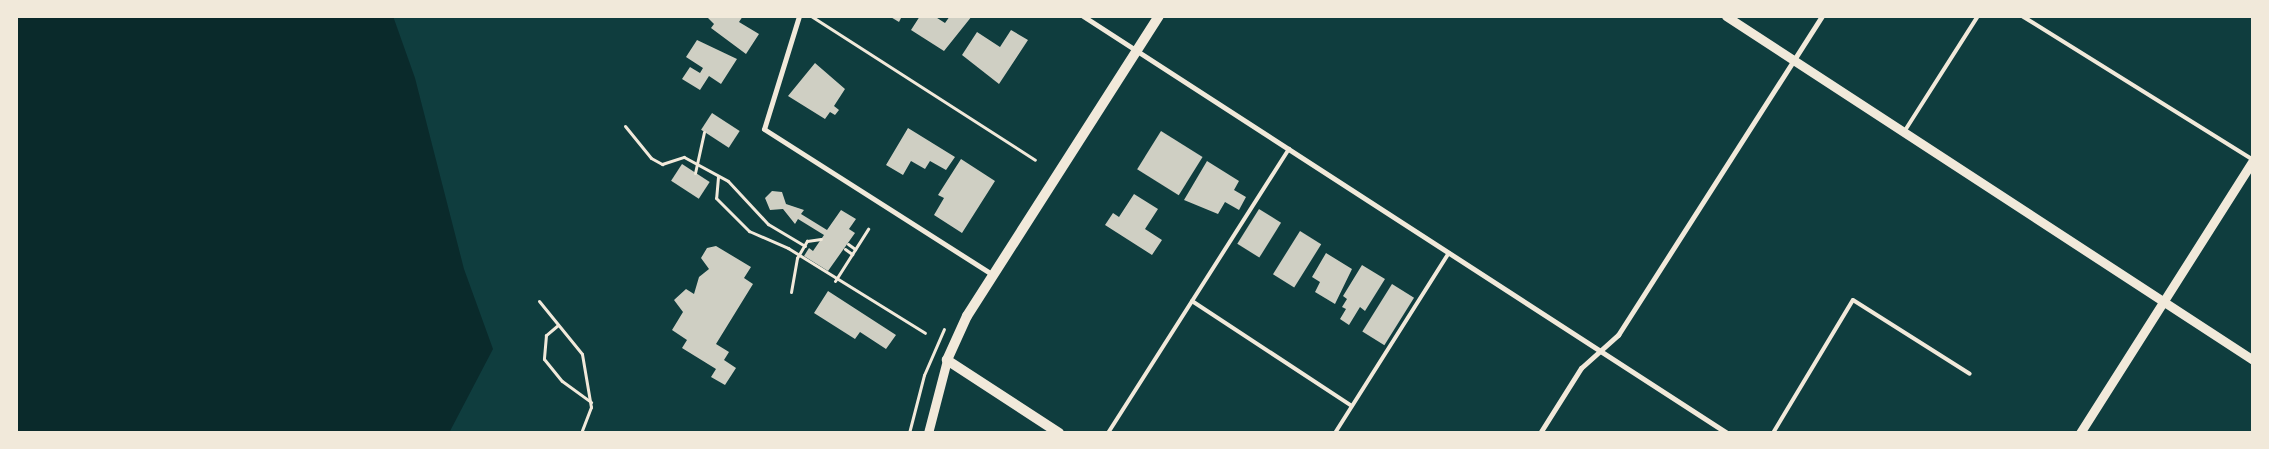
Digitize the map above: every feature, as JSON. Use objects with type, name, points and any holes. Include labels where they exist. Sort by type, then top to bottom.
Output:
[{"type":"main road","points":[[1059,433],[947,360],[993,275],[1159,16]]},
{"type":"street","points":[[799,16],[764,129],[993,275]]},
{"type":"street","points":[[1083,16],[1727,433]]},
{"type":"street","points":[[1726,16],[2253,360]]},
{"type":"street","points":[[1540,433],[1581,368],[1618,335],[1822,16]]},
{"type":"street","points":[[2080,433],[2252,164]]},
{"type":"street","points":[[928,433],[947,360]]},
{"type":"lane","points":[[1904,132],[1978,16]]},
{"type":"lane","points":[[2022,16],[2252,164]]},
{"type":"lane","points":[[1108,433],[1288,149]]},
{"type":"lane","points":[[1335,433],[1449,253]]},
{"type":"lane","points":[[1773,433],[1853,300],[1970,374]]},
{"type":"lane","points":[[1192,301],[1352,406]]},
{"type":"path","points":[[811,16],[1035,160]]},
{"type":"path","points":[[625,126],[635,142],[662,164],[684,157],[697,163],[742,192],[768,224],[805,246]]},
{"type":"path","points":[[695,173],[704,132]]},
{"type":"path","points":[[718,177],[716,198],[749,231],[925,333]]},
{"type":"path","points":[[835,281],[868,229]]},
{"type":"path","points":[[791,292],[798,258],[805,246],[821,239]]},
{"type":"path","points":[[848,244],[855,249]]},
{"type":"path","points":[[845,249],[852,254]]},
{"type":"path","points":[[539,301],[582,354],[591,402],[580,433]]},
{"type":"path","points":[[558,325],[546,335],[544,359],[562,381],[591,402]]},
{"type":"water","points":[[16,16],[393,16],[415,78],[464,269],[493,349],[449,433],[16,433]]},
{"type":"building","points":[[706,16],[743,16],[739,22],[759,34],[746,54],[711,28],[714,24]]},
{"type":"building","points":[[889,16],[902,16],[899,22]]},
{"type":"building","points":[[920,16],[934,16],[945,23],[950,16],[972,16],[944,51],[911,30]]},
{"type":"building","points":[[1011,30],[1028,40],[999,84],[962,55],[977,32],[1000,47]]},
{"type":"building","points":[[697,40],[737,59],[721,84],[709,76],[700,90],[682,79],[690,67],[700,73],[703,68],[686,57]]},
{"type":"building","points":[[815,63],[845,89],[834,106],[839,110],[835,115],[830,112],[825,119],[788,96]]},
{"type":"building","points":[[712,113],[740,131],[729,148],[701,130]]},
{"type":"building","points":[[908,128],[955,157],[946,170],[930,161],[925,169],[911,161],[903,175],[886,165]]},
{"type":"building","points":[[1161,131],[1203,157],[1179,195],[1137,169]]},
{"type":"building","points":[[961,159],[995,181],[962,233],[934,215],[944,198],[938,195]]},
{"type":"building","points":[[1207,161],[1239,181],[1234,190],[1246,197],[1239,210],[1225,202],[1218,214],[1184,200]]},
{"type":"building","points":[[682,164],[710,182],[699,199],[671,181]]},
{"type":"building","points":[[772,191],[782,192],[786,204],[804,210],[801,214],[827,230],[841,210],[856,219],[849,229],[855,233],[828,271],[804,256],[809,248],[813,251],[824,235],[798,219],[795,224],[783,209],[770,210],[765,198]]},
{"type":"building","points":[[1134,194],[1158,209],[1145,229],[1162,240],[1152,255],[1105,225],[1113,213],[1119,217]]},
{"type":"building","points":[[1259,209],[1281,223],[1259,258],[1237,244]]},
{"type":"building","points":[[1300,231],[1321,244],[1294,287],[1273,274]]},
{"type":"building","points":[[716,246],[751,267],[744,278],[753,284],[716,344],[729,352],[724,360],[736,368],[725,385],[711,377],[716,369],[682,348],[687,340],[672,330],[683,312],[674,300],[686,289],[694,294],[699,277],[709,269],[701,258],[707,248]]},
{"type":"building","points":[[1326,253],[1352,269],[1335,304],[1315,292],[1320,282],[1312,277]]},
{"type":"building","points":[[1362,265],[1385,279],[1365,311],[1360,307],[1349,325],[1340,319],[1346,309],[1342,307],[1347,299],[1343,296]]},
{"type":"building","points":[[1392,284],[1414,298],[1384,345],[1362,331]]},
{"type":"building","points":[[828,291],[896,335],[886,349],[860,332],[855,339],[814,313]]}]
